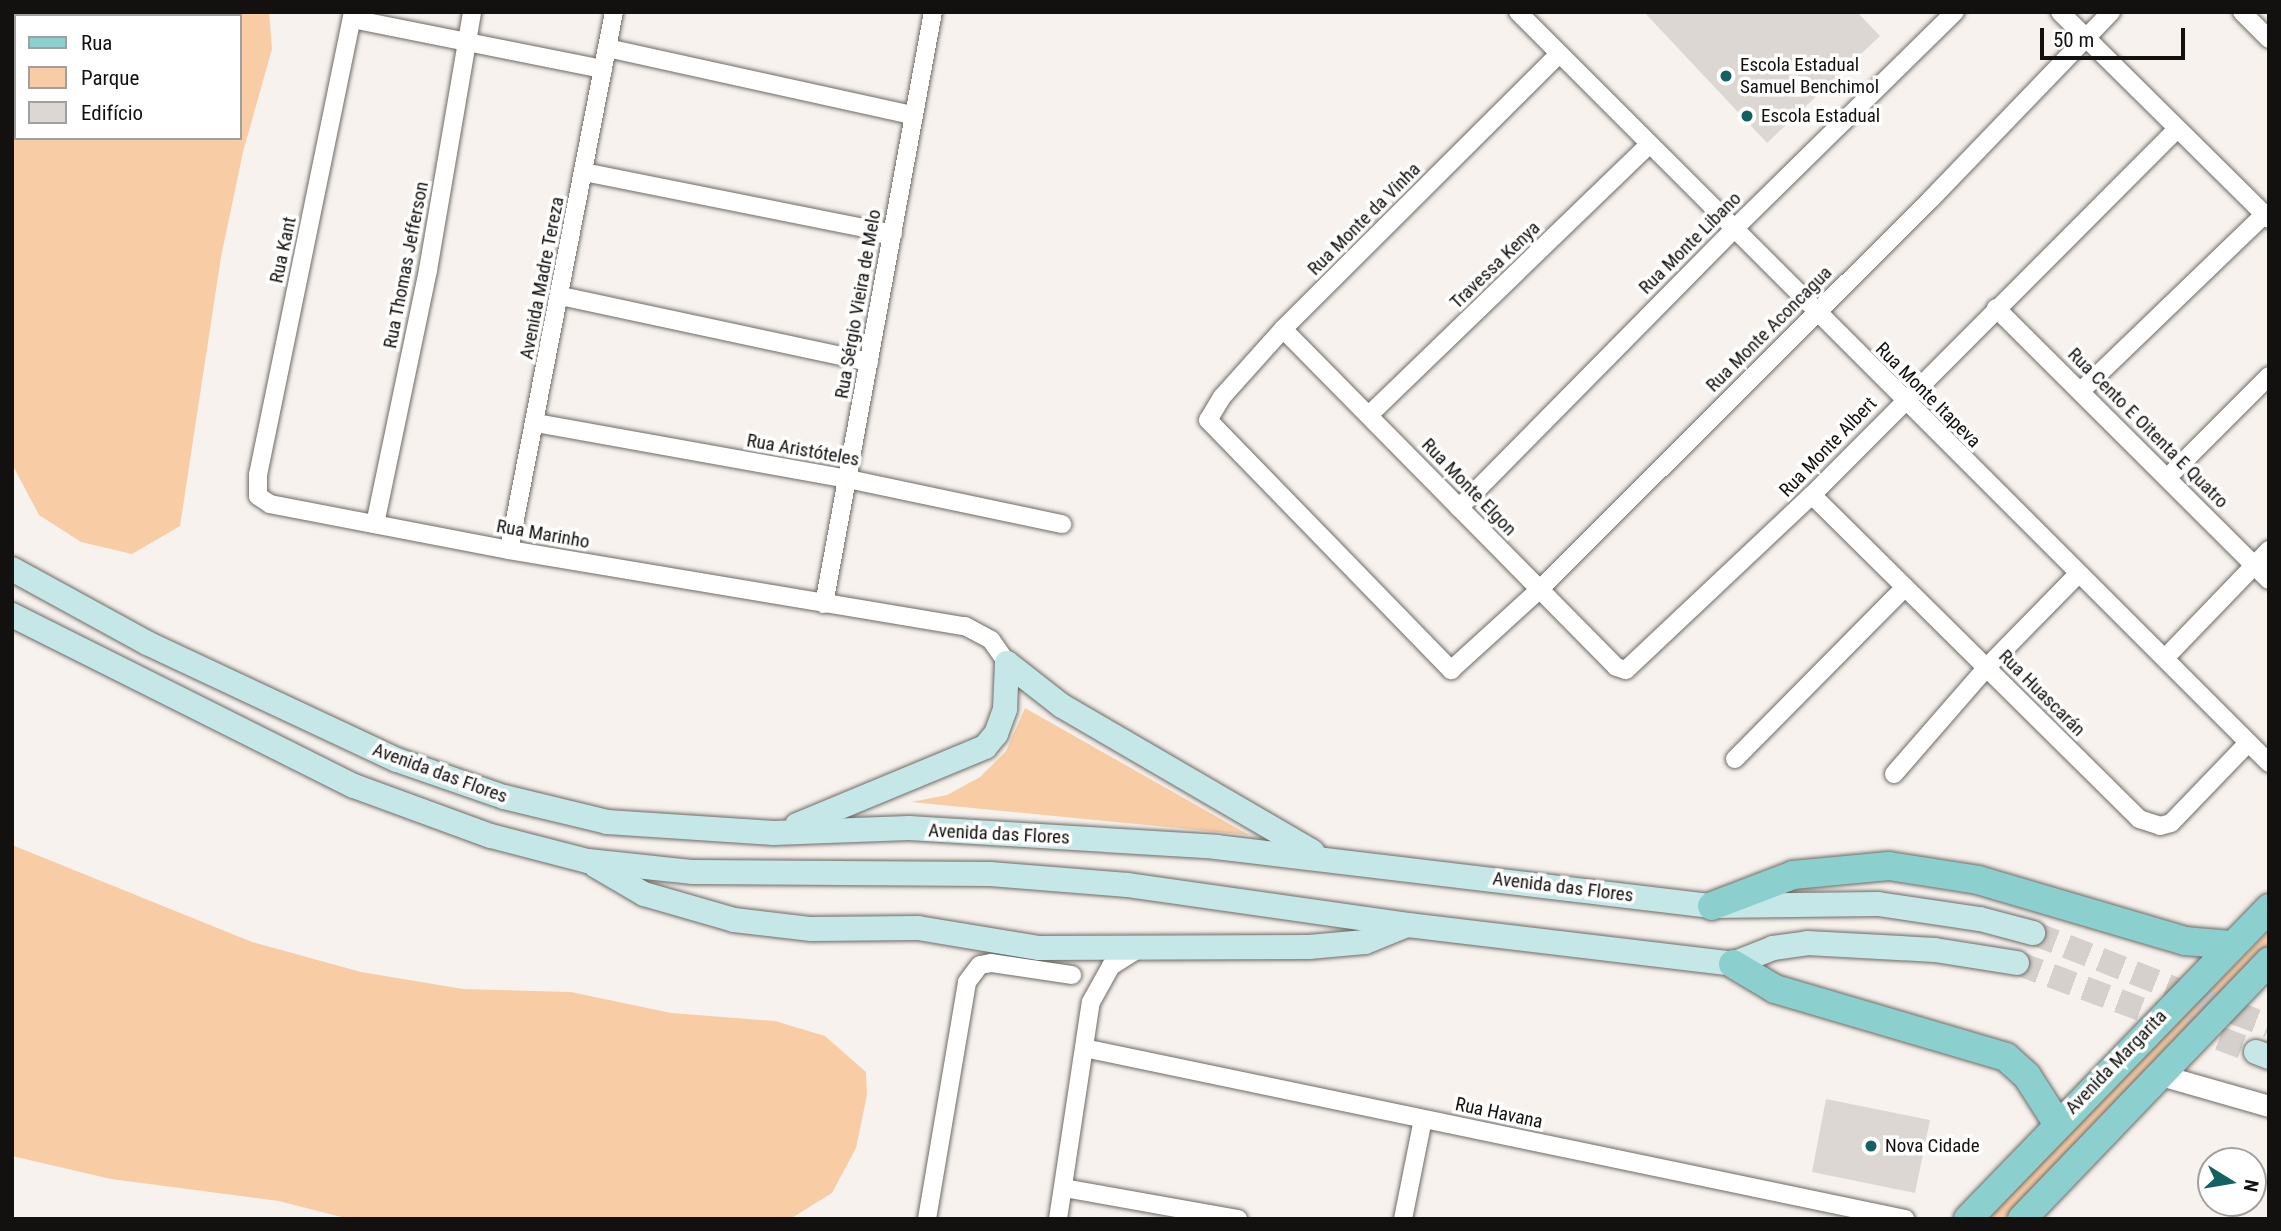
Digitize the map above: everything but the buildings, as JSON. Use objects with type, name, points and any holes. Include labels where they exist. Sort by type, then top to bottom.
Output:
[{"type":"main road","name":"Avenida das Flores","points":[[12,569],[261,699],[409,764],[575,816],[698,831],[774,833],[909,828],[1320,856],[1712,906],[1878,904],[1980,919],[2033,933]]},
{"type":"main road","points":[[12,615],[354,786],[491,836],[588,861],[731,874],[990,874],[1101,883],[1408,925],[1733,964],[1775,989],[2006,1057],[2027,1076],[2057,1123]]},
{"type":"main road","points":[[774,833],[864,801],[985,747],[996,734],[1004,709],[1007,663]]},
{"type":"main road","points":[[1007,663],[1062,706],[1320,856]]},
{"type":"main road","points":[[588,861],[644,894],[734,920],[811,929],[918,928],[1038,948],[1135,951],[1365,942],[1408,925]]},
{"type":"main road","points":[[1712,906],[1793,875],[1889,866],[1978,880],[2185,941],[2231,945]]},
{"type":"main road","name":"Avenida Margarita","points":[[1968,1219],[2057,1123],[2269,908]]},
{"type":"main road","points":[[1733,964],[1773,948],[1807,943],[1935,950],[2017,963]]},
{"type":"main road","name":"Avenida Margarita","points":[[2022,1219],[2157,1074],[2269,961]]},
{"type":"street","name":"Rua Thomas Jefferson","points":[[375,524],[428,270],[472,12]]},
{"type":"street","name":"Avenida Madre Tereza","points":[[509,550],[561,296],[614,12]]},
{"type":"street","name":"Rua Sérgio Vieira de Melo","points":[[824,604],[933,12]]},
{"type":"street","name":"Rua Monte Itapeva","points":[[1518,12],[1815,313],[2077,575],[2166,657],[2269,763]]},
{"type":"street","name":"Rua Monte Libano","points":[[1459,508],[1734,229],[1955,12]]},
{"type":"street","points":[[2060,12],[2266,217],[2082,390]]},
{"type":"street","name":"Rua Monte Aconcagua","points":[[1451,670],[1539,590],[2112,12]]},
{"type":"street","points":[[2242,12],[2269,39]]},
{"type":"street","points":[[352,16],[466,44],[603,69]]},
{"type":"street","name":"Rua Kant","points":[[258,496],[261,461],[352,16]]},
{"type":"street","points":[[607,48],[913,115]]},
{"type":"street","name":"Rua Monte da Vinha","points":[[1451,670],[1208,420],[1222,397],[1283,329],[1558,55]]},
{"type":"street","name":"Rua Monte Albert","points":[[1626,670],[1812,495],[1903,400],[2176,130]]},
{"type":"street","name":"Travessa Kenya","points":[[1369,415],[1649,145]]},
{"type":"street","points":[[584,172],[893,234]]},
{"type":"street","points":[[561,296],[869,362]]},
{"type":"street","name":"Rua Cento E Oitenta E Quatro","points":[[1996,308],[2082,390],[2269,580]]},
{"type":"street","name":"Rua Monte Elgon","points":[[1283,329],[1616,667],[1626,670]]},
{"type":"street","points":[[2168,477],[2269,376]]},
{"type":"street","name":"Rua Aristóteles","points":[[536,423],[848,478],[1062,524]]},
{"type":"street","name":"Rua Huascarán","points":[[1812,495],[2139,819],[2160,826],[2180,817],[2248,743]]},
{"type":"street","name":"Rua Marinho","points":[[258,496],[270,504],[509,550],[975,629],[991,639],[1007,663]]},
{"type":"street","points":[[2166,657],[2269,550]]},
{"type":"street","points":[[1894,774],[1987,667],[2077,575]]},
{"type":"street","points":[[1735,759],[1904,588]]},
{"type":"street","points":[[1038,948],[1072,975],[1091,1002]]},
{"type":"street","points":[[1058,1219],[1091,1002],[1111,966],[1135,951]]},
{"type":"street","points":[[927,1219],[967,982],[980,965],[991,963],[1072,975]]},
{"type":"street","name":"Rua Havana","points":[[1084,1048],[1905,1219]]},
{"type":"street","points":[[2157,1074],[2269,1106]]},
{"type":"street","points":[[1403,1219],[1423,1119]]},
{"type":"street","points":[[1064,1188],[1238,1219]]},
{"type":"green space","points":[[12,12],[269,12],[272,49],[243,152],[221,257],[180,526],[132,554],[81,542],[39,515],[12,464]]},
{"type":"green space","points":[[1025,708],[1249,835],[911,802],[947,795],[980,777],[1006,751]]},
{"type":"green space","points":[[12,845],[252,942],[361,972],[463,989],[571,992],[671,1013],[775,1021],[825,1036],[866,1072],[867,1095],[856,1148],[832,1193],[790,1219],[349,1219],[279,1201],[111,1179],[12,1156]]},
{"type":"green space","points":[[2269,931],[2269,950],[2004,1219],[1983,1219]]},
{"type":"tunnel","points":[[2033,933],[2269,1026]]},
{"type":"tunnel","points":[[2017,963],[2256,1052]]},
{"type":"place","name":"Escola Estadual Samuel Benchimol","points":[[1726,76]]},
{"type":"place","name":"Escola Estadual","points":[[1747,116]]},
{"type":"place","name":"Nova Cidade","points":[[1871,1146]]}]
